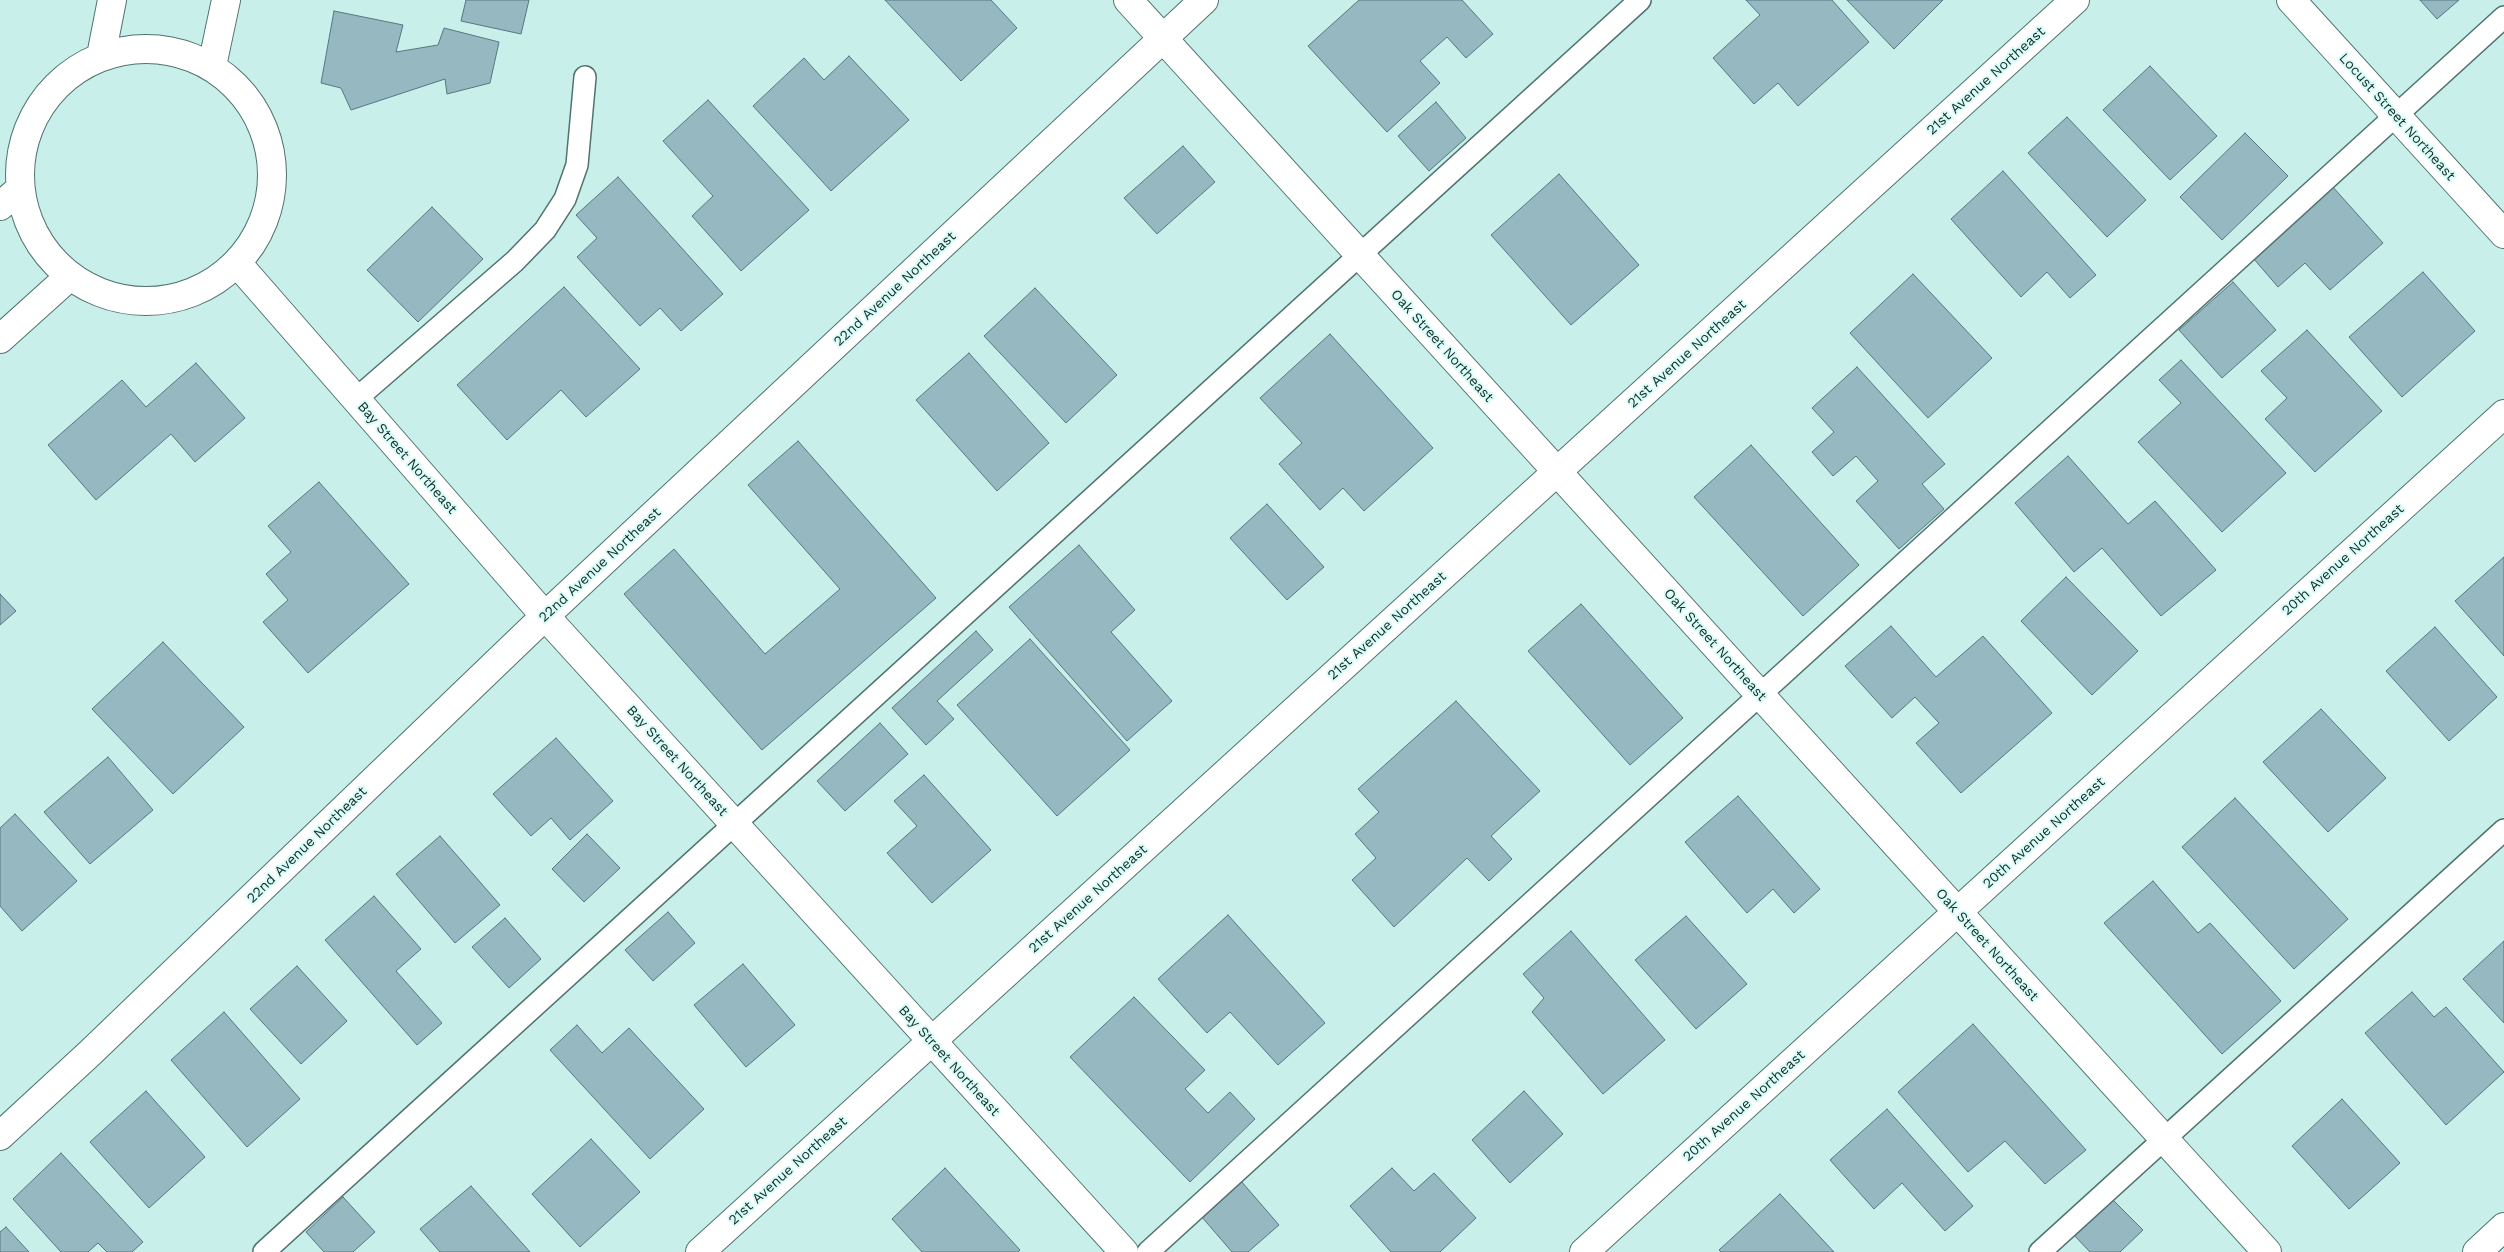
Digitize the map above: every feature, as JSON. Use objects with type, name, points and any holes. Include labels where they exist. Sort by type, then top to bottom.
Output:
[{"type":"street","points":[[101,56],[112,0]]},
{"type":"street","points":[[212,66],[226,0]]},
{"type":"street","name":"Oak Street Northeast","points":[[1128,0],[2267,1252]]},
{"type":"street","name":"22nd Avenue Northeast","points":[[0,1136],[90,1053],[545,616],[1204,0]]},
{"type":"street","name":"21st Avenue Northeast","points":[[700,1252],[2075,0]]},
{"type":"street","name":"Locust Street Northeast","points":[[2291,0],[2504,234]]},
{"type":"street","points":[[128,49],[171,50],[212,66],[237,85],[262,121],[274,184],[262,227],[237,263],[214,282],[173,299],[146,302],[103,294],[70,276],[33,233],[10,198],[11,152],[31,122],[56,86],[101,56],[128,49]]},
{"type":"street","name":"Bay Street Northeast","points":[[237,263],[545,616],[1124,1252]]},
{"type":"street","points":[[0,339],[70,276]]},
{"type":"street","name":"20th Avenue Northeast","points":[[1584,1252],[2504,414]]},
{"type":"street","points":[[2477,1252],[2504,1227]]},
{"type":"lane","points":[[264,1252],[1640,0]]},
{"type":"lane","points":[[1148,1252],[2504,17]]},
{"type":"lane","points":[[356,399],[515,261],[545,230],[565,199],[577,165],[585,77]]},
{"type":"lane","points":[[2040,1252],[2504,830]]},
{"type":"building","points":[[466,0],[529,0],[521,34],[461,21]]},
{"type":"building","points":[[885,0],[991,0],[1017,28],[961,81]]},
{"type":"building","points":[[1359,0],[1462,0],[1493,34],[1466,58],[1447,37],[1420,61],[1440,83],[1387,132],[1308,46]]},
{"type":"building","points":[[1746,0],[1832,0],[1869,42],[1798,106],[1778,83],[1754,104],[1713,58],[1760,15]]},
{"type":"building","points":[[1847,0],[1943,0],[1894,49]]},
{"type":"building","points":[[2420,0],[2459,0],[2437,19]]},
{"type":"building","points":[[334,11],[403,25],[396,52],[438,45],[444,28],[499,42],[490,83],[447,94],[445,79],[351,110],[341,88],[321,83]]},
{"type":"building","points":[[849,56],[909,120],[831,191],[753,106],[804,58],[824,80]]},
{"type":"building","points":[[2150,66],[2217,136],[2170,180],[2103,110]]},
{"type":"building","points":[[708,100],[809,210],[741,271],[692,216],[713,196],[663,141]]},
{"type":"building","points":[[1436,102],[1466,138],[1429,171],[1398,136]]},
{"type":"building","points":[[2067,117],[2146,200],[2107,237],[2028,153]]},
{"type":"building","points":[[2245,133],[2288,176],[2222,240],[2180,197]]},
{"type":"building","points":[[1183,146],[1215,182],[1157,234],[1124,198]]},
{"type":"building","points":[[2003,171],[2096,275],[2070,298],[2047,272],[2021,297],[1951,219]]},
{"type":"building","points":[[1559,174],[1639,265],[1571,325],[1491,235]]},
{"type":"building","points":[[618,177],[723,294],[681,331],[660,308],[640,326],[577,257],[597,238],[576,215]]},
{"type":"building","points":[[2332,186],[2383,243],[2330,290],[2305,263],[2278,287],[2253,258]]},
{"type":"building","points":[[432,207],[483,259],[418,322],[367,270]]},
{"type":"building","points":[[2423,272],[2475,331],[2402,397],[2349,337]]},
{"type":"building","points":[[1913,274],[1992,358],[1928,418],[1850,333]]},
{"type":"building","points":[[2233,282],[2276,330],[2222,378],[2179,330]]},
{"type":"building","points":[[564,287],[640,369],[586,417],[561,390],[507,440],[457,385]]},
{"type":"building","points":[[1035,288],[1117,375],[1066,423],[984,336]]},
{"type":"building","points":[[2307,330],[2382,411],[2315,472],[2265,419],[2287,398],[2261,371]]},
{"type":"building","points":[[1330,334],[1433,448],[1364,511],[1343,488],[1320,510],[1279,464],[1302,443],[1260,398]]},
{"type":"building","points":[[969,353],[1049,443],[997,491],[916,400]]},
{"type":"building","points":[[2181,360],[2286,473],[2222,532],[2138,442],[2181,403],[2159,380]]},
{"type":"building","points":[[196,363],[245,418],[195,462],[171,434],[96,500],[48,445],[122,380],[146,407]]},
{"type":"building","points":[[1857,367],[1945,464],[1922,484],[1944,509],[1899,549],[1856,501],[1878,481],[1856,456],[1833,476],[1812,452],[1834,432],[1812,408]]},
{"type":"building","points":[[798,441],[936,598],[762,750],[624,594],[674,549],[765,654],[840,589],[748,485]]},
{"type":"building","points":[[1751,445],[1859,565],[1803,616],[1694,497]]},
{"type":"building","points":[[2068,456],[2128,524],[2155,501],[2216,570],[2161,616],[2102,548],[2074,572],[2015,503]]},
{"type":"building","points":[[319,482],[409,584],[308,673],[263,622],[288,600],[266,574],[291,552],[268,526]]},
{"type":"building","points":[[1267,504],[1324,567],[1287,600],[1230,538]]},
{"type":"building","points":[[1079,545],[1135,610],[1111,632],[1172,701],[1127,741],[1009,607]]},
{"type":"building","points":[[2504,557],[2504,656],[2455,601]]},
{"type":"building","points":[[2066,577],[2138,651],[2092,695],[2021,621]]},
{"type":"building","points":[[0,594],[16,611],[0,625]]},
{"type":"building","points":[[1581,604],[1683,718],[1630,765],[1528,651]]},
{"type":"building","points":[[1891,626],[1936,677],[1983,636],[2052,713],[1961,793],[1916,743],[1939,723],[1915,697],[1892,718],[1845,666]]},
{"type":"building","points":[[2435,627],[2497,697],[2449,741],[2386,671]]},
{"type":"building","points":[[976,631],[993,650],[937,701],[954,719],[926,745],[892,708]]},
{"type":"building","points":[[1030,639],[1130,750],[1057,816],[957,705]]},
{"type":"building","points":[[163,642],[244,727],[173,794],[92,709]]},
{"type":"building","points":[[1456,701],[1540,791],[1491,836],[1512,859],[1489,881],[1467,858],[1394,927],[1352,880],[1376,858],[1355,834],[1379,812],[1358,789]]},
{"type":"building","points":[[2321,709],[2386,778],[2328,832],[2263,762]]},
{"type":"building","points":[[880,723],[908,754],[845,811],[817,781]]},
{"type":"building","points":[[556,738],[613,801],[570,840],[551,818],[531,836],[493,794]]},
{"type":"building","points":[[108,757],[153,810],[90,864],[44,812]]},
{"type":"building","points":[[924,775],[991,850],[932,903],[887,853],[917,826],[894,801]]},
{"type":"building","points":[[1738,796],[1820,889],[1794,913],[1773,889],[1747,913],[1685,842]]},
{"type":"building","points":[[2235,798],[2348,919],[2294,969],[2182,847]]},
{"type":"building","points":[[15,814],[77,881],[22,931],[0,906],[0,828]]},
{"type":"building","points":[[587,834],[620,868],[584,902],[552,869]]},
{"type":"building","points":[[440,836],[500,905],[455,943],[396,874]]},
{"type":"building","points":[[2153,881],[2198,933],[2210,923],[2281,1001],[2222,1054],[2104,923]]},
{"type":"building","points":[[374,896],[421,949],[396,971],[442,1023],[417,1045],[325,940]]},
{"type":"building","points":[[668,912],[695,943],[653,981],[625,950]]},
{"type":"building","points":[[1228,915],[1325,1023],[1278,1065],[1230,1012],[1207,1033],[1158,979]]},
{"type":"building","points":[[1686,916],[1747,984],[1696,1029],[1635,960]]},
{"type":"building","points":[[505,918],[541,959],[509,988],[472,947]]},
{"type":"building","points":[[1571,931],[1665,1040],[1603,1094],[1532,1012],[1544,998],[1523,974]]},
{"type":"building","points":[[2504,941],[2504,1023],[2463,979]]},
{"type":"building","points":[[743,964],[795,1025],[746,1067],[694,1005]]},
{"type":"building","points":[[297,966],[347,1021],[301,1064],[250,1009]]},
{"type":"building","points":[[2412,992],[2434,1017],[2446,1007],[2504,1072],[2446,1125],[2365,1033]]},
{"type":"building","points":[[1134,997],[1205,1070],[1185,1089],[1208,1113],[1230,1092],[1255,1119],[1190,1182],[1070,1057]]},
{"type":"building","points":[[224,1012],[300,1099],[247,1147],[171,1060]]},
{"type":"building","points":[[1973,1024],[2086,1150],[2045,1184],[2005,1141],[1968,1172],[1898,1092]]},
{"type":"building","points":[[577,1025],[602,1053],[629,1028],[704,1109],[650,1159],[550,1050]]},
{"type":"building","points":[[146,1091],[205,1157],[149,1208],[90,1142]]},
{"type":"building","points":[[1524,1091],[1563,1134],[1510,1183],[1472,1140]]},
{"type":"building","points":[[2342,1099],[2400,1163],[2349,1209],[2292,1146]]},
{"type":"building","points":[[1887,1109],[1973,1206],[1945,1231],[1902,1183],[1874,1209],[1830,1160]]},
{"type":"building","points":[[591,1139],[640,1192],[580,1247],[532,1194]]},
{"type":"building","points":[[61,1153],[143,1242],[132,1252],[107,1252],[98,1243],[88,1252],[61,1252],[13,1199]]},
{"type":"building","points":[[945,1168],[1020,1250],[1018,1252],[922,1252],[892,1219]]},
{"type":"building","points":[[1392,1168],[1414,1191],[1434,1173],[1476,1218],[1440,1252],[1391,1252],[1350,1206]]},
{"type":"building","points":[[1241,1181],[1279,1225],[1248,1252],[1232,1252],[1201,1216]]},
{"type":"building","points":[[471,1186],[530,1252],[440,1252],[420,1229]]},
{"type":"building","points":[[1780,1194],[1834,1252],[1721,1252],[1719,1250]]},
{"type":"building","points":[[2109,1196],[2143,1230],[2120,1252],[2090,1252],[2072,1233]]},
{"type":"building","points":[[343,1197],[375,1232],[353,1252],[324,1252],[306,1232]]},
{"type":"building","points":[[6,1227],[29,1252],[0,1252],[0,1232]]}]
